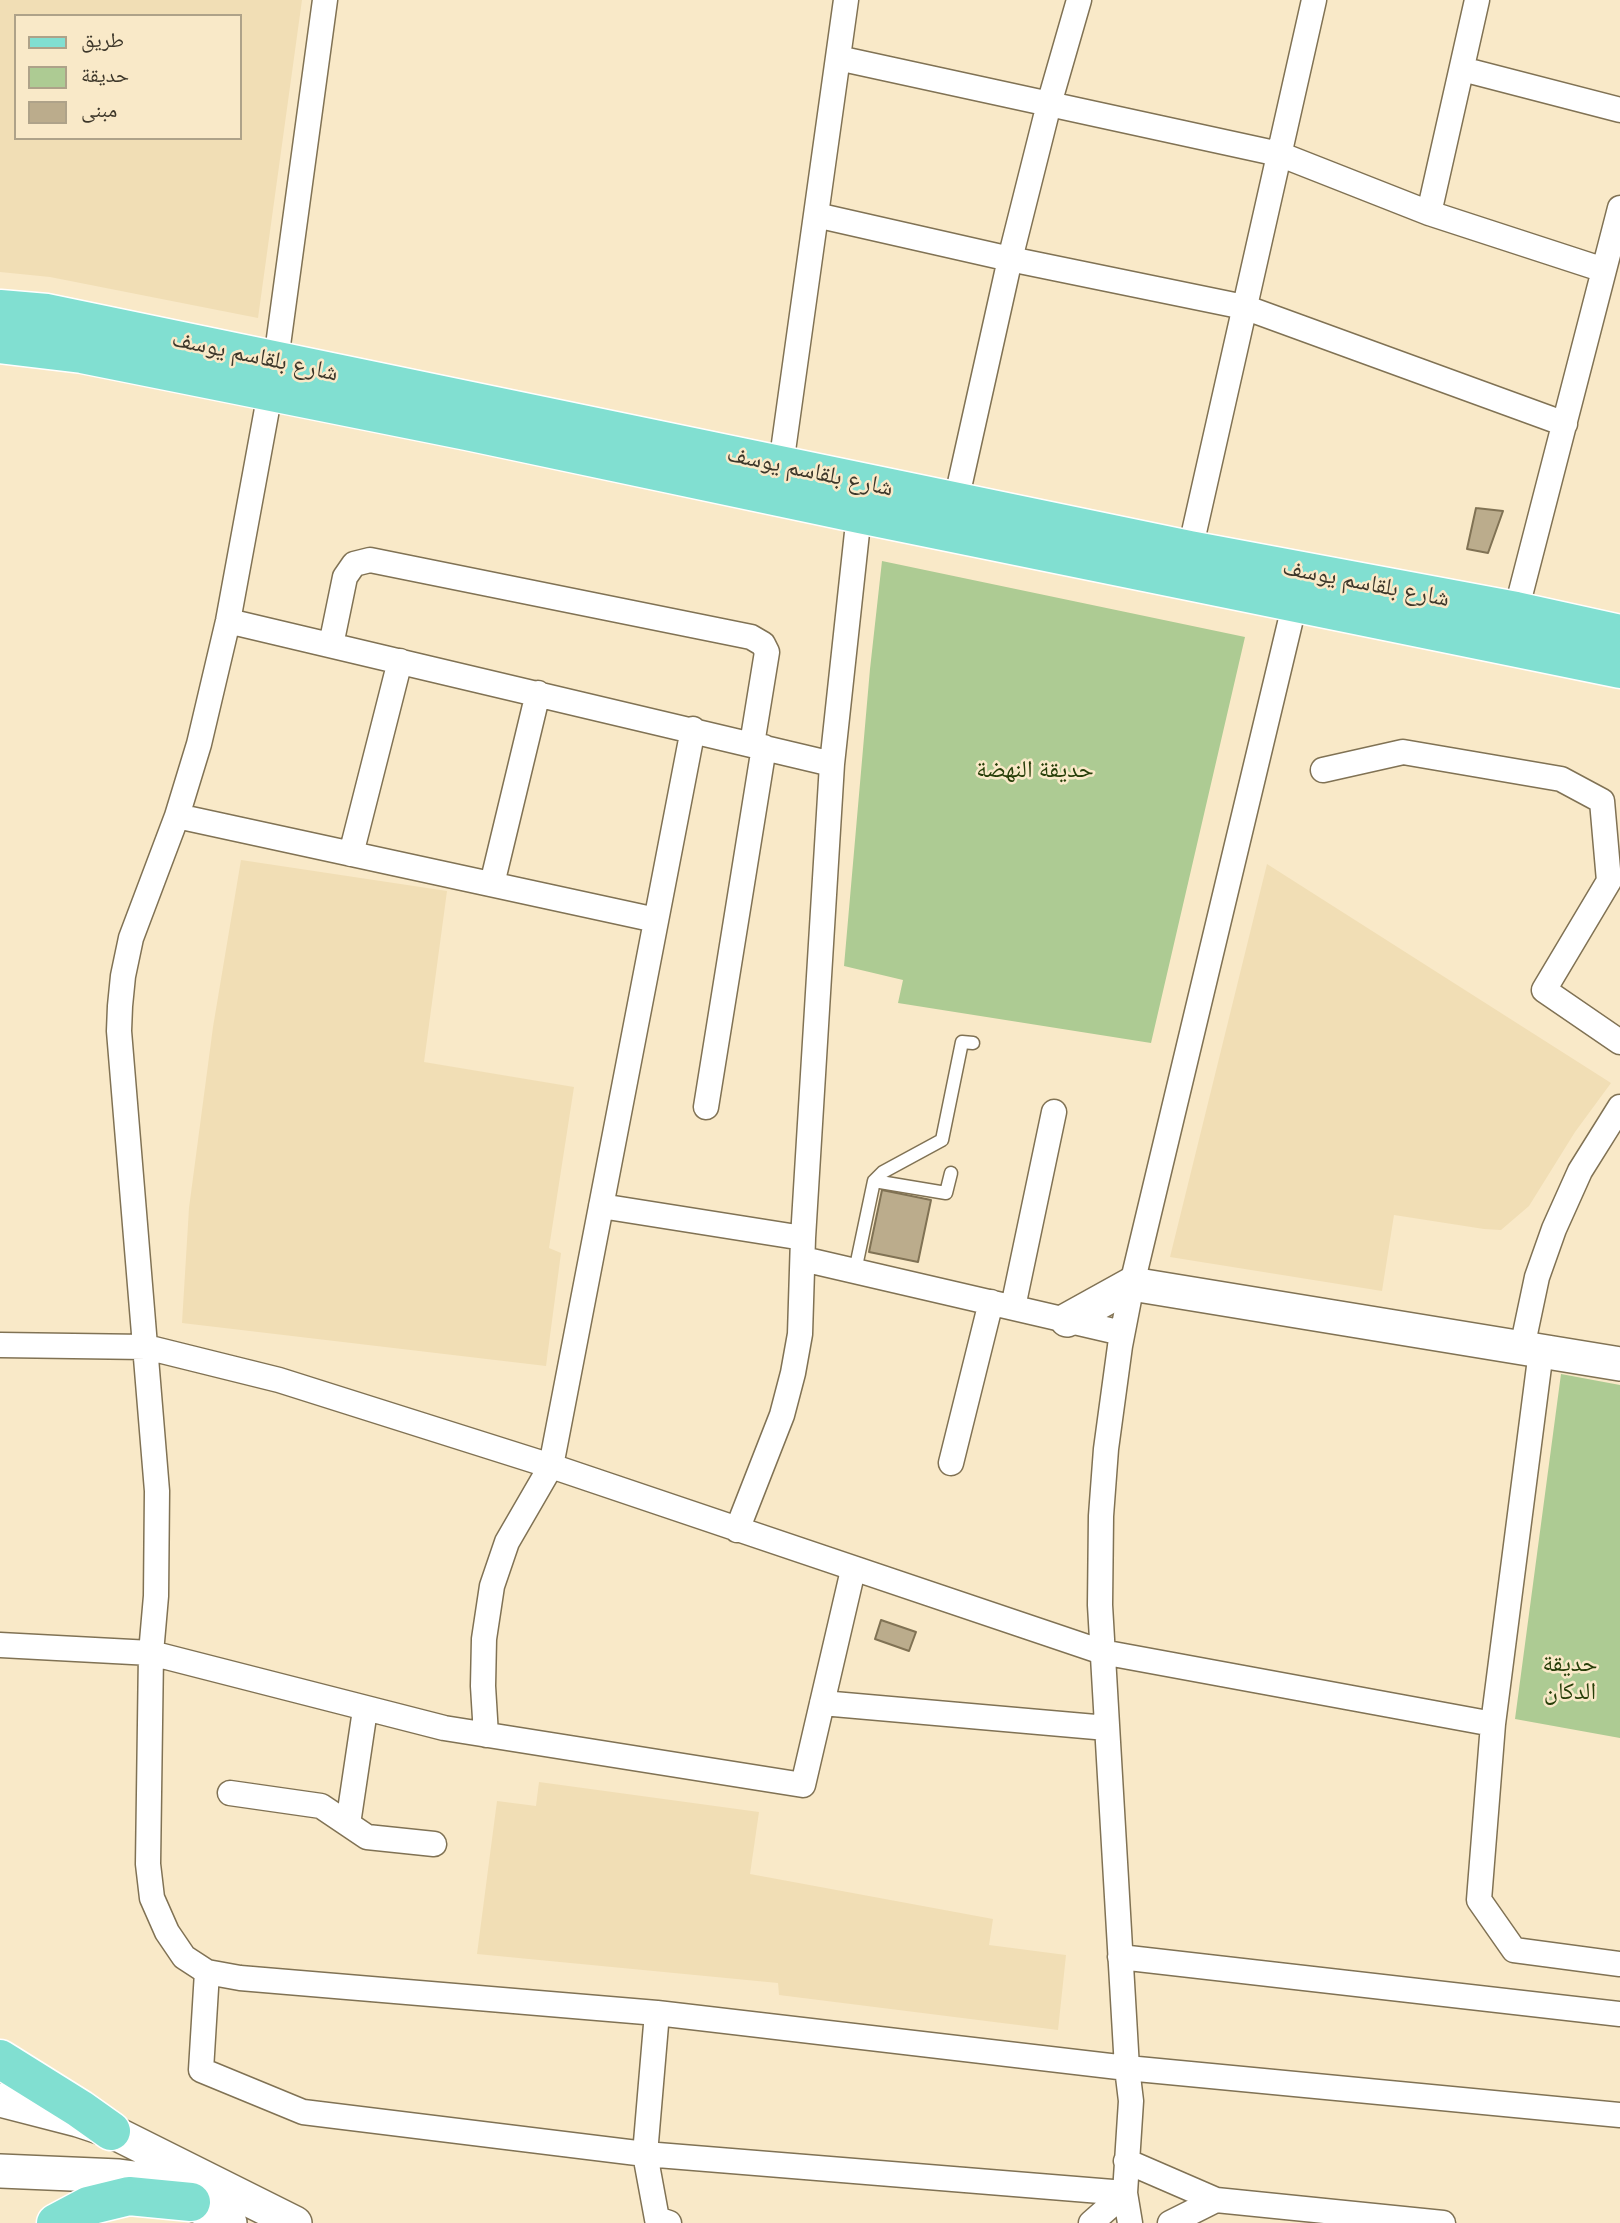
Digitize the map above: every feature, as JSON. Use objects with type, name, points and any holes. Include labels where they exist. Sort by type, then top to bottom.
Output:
[{"type":"main road","name":"شارع بلقاسم يوسف","points":[[0,309],[47,313],[273,376],[859,514],[1620,669]]},
{"type":"main road","name":"شارع بلقاسم يوسف","points":[[0,344],[273,376],[781,465],[1190,550],[1516,611],[1620,634]]},
{"type":"main road","points":[[1067,1320],[1132,1284],[1620,1364]]},
{"type":"main road","points":[[0,2059],[111,2131]]},
{"type":"main road","points":[[0,2100],[111,2131],[295,2223]]},
{"type":"main road","points":[[0,2171],[142,2179],[230,2223]]},
{"type":"main road","points":[[56,2223],[88,2206],[129,2196],[191,2202]]},
{"type":"street","points":[[325,0],[273,376],[228,621],[199,744],[177,817],[131,938],[120,1006],[120,1045],[157,1491],[148,1864],[152,1898],[167,1931],[184,1957],[207,1972],[240,1978],[657,2013],[1127,2068],[1620,2115]]},
{"type":"street","points":[[781,465],[846,0]]},
{"type":"street","points":[[956,501],[1010,259],[1049,104],[1079,0]]},
{"type":"street","points":[[1429,213],[1477,0]]},
{"type":"street","points":[[1190,550],[1279,154],[1305,2]]},
{"type":"street","points":[[838,58],[1279,154],[1429,213],[1604,270]]},
{"type":"street","points":[[1462,69],[1620,110]]},
{"type":"street","points":[[1516,611],[1620,208]]},
{"type":"street","points":[[816,215],[1010,259],[1244,307],[1565,424]]},
{"type":"street","points":[[737,1530],[782,1415],[800,1334],[832,764],[859,514]]},
{"type":"street","points":[[331,645],[345,578],[354,564],[370,560],[751,637],[763,644],[767,652],[758,745],[706,1107]]},
{"type":"street","points":[[1130,2223],[1125,2193],[1131,2101],[1100,1605],[1101,1516],[1106,1449],[1122,1333],[1132,1284],[1295,602]]},
{"type":"street","points":[[228,621],[832,764]]},
{"type":"street","points":[[351,854],[400,661]]},
{"type":"street","points":[[492,884],[538,693]]},
{"type":"street","points":[[486,1735],[484,1639],[492,1587],[507,1542],[551,1466],[693,729]]},
{"type":"street","points":[[1324,770],[1403,752],[1561,779],[1602,801],[1609,881],[1544,990],[1620,1042]]},
{"type":"street","points":[[177,817],[656,920]]},
{"type":"street","points":[[1620,1107],[1580,1171],[1554,1229],[1538,1277],[1493,1724],[1479,1900],[1514,1950],[1620,1964]]},
{"type":"street","points":[[951,1462],[1002,1304],[1054,1112]]},
{"type":"street","points":[[601,1206],[803,1249],[855,1271],[1122,1333]]},
{"type":"street","points":[[0,1345],[146,1347],[278,1380],[551,1466],[1102,1652],[1493,1724]]},
{"type":"street","points":[[0,1645],[151,1653],[365,1710],[486,1735],[803,1785],[853,1570]]},
{"type":"street","points":[[822,1703],[1107,1728]]},
{"type":"street","points":[[348,1824],[365,1710]]},
{"type":"street","points":[[230,1793],[321,1806],[367,1837],[434,1844]]},
{"type":"street","points":[[1120,1957],[1620,2014]]},
{"type":"street","points":[[207,1972],[201,2070],[303,2112],[645,2154],[1125,2193]]},
{"type":"street","points":[[657,2013],[645,2154],[657,2218],[670,2223]]},
{"type":"street","points":[[1126,2161],[1216,2200],[1443,2223]]},
{"type":"street","points":[[1091,2223],[1125,2193]]},
{"type":"street","points":[[1170,2223],[1216,2200]]},
{"type":"lane","points":[[855,1271],[874,1181],[883,1172],[942,1140],[962,1042],[973,1043]]},
{"type":"lane","points":[[874,1181],[946,1193],[951,1172]]},
{"type":"shaded area","points":[[0,0],[302,0],[258,318],[50,277],[0,272]]},
{"type":"shaded area","points":[[241,860],[447,891],[424,1062],[574,1087],[549,1248],[561,1253],[546,1366],[182,1323],[189,1208],[213,1027]]},
{"type":"shaded area","points":[[1267,864],[1611,1083],[1575,1132],[1529,1206],[1501,1230],[1394,1215],[1382,1291],[1170,1257]]},
{"type":"shaded area","points":[[539,1782],[759,1812],[750,1874],[993,1919],[989,1945],[1066,1955],[1058,2030],[779,1995],[778,1983],[477,1954],[497,1801],[536,1806]]},
{"type":"green space","name":"حديقة النهضة","points":[[882,561],[1245,637],[1151,1043],[898,1003],[903,980],[844,966]]},
{"type":"green space","name":"حديقة الدكان","points":[[1561,1374],[1620,1385],[1620,1738],[1515,1719]]},
{"type":"building","points":[[1476,508],[1503,511],[1488,553],[1467,549]]},
{"type":"building","points":[[882,1190],[931,1200],[918,1262],[869,1252]]},
{"type":"building","points":[[881,1620],[916,1632],[909,1651],[875,1639]]}]
